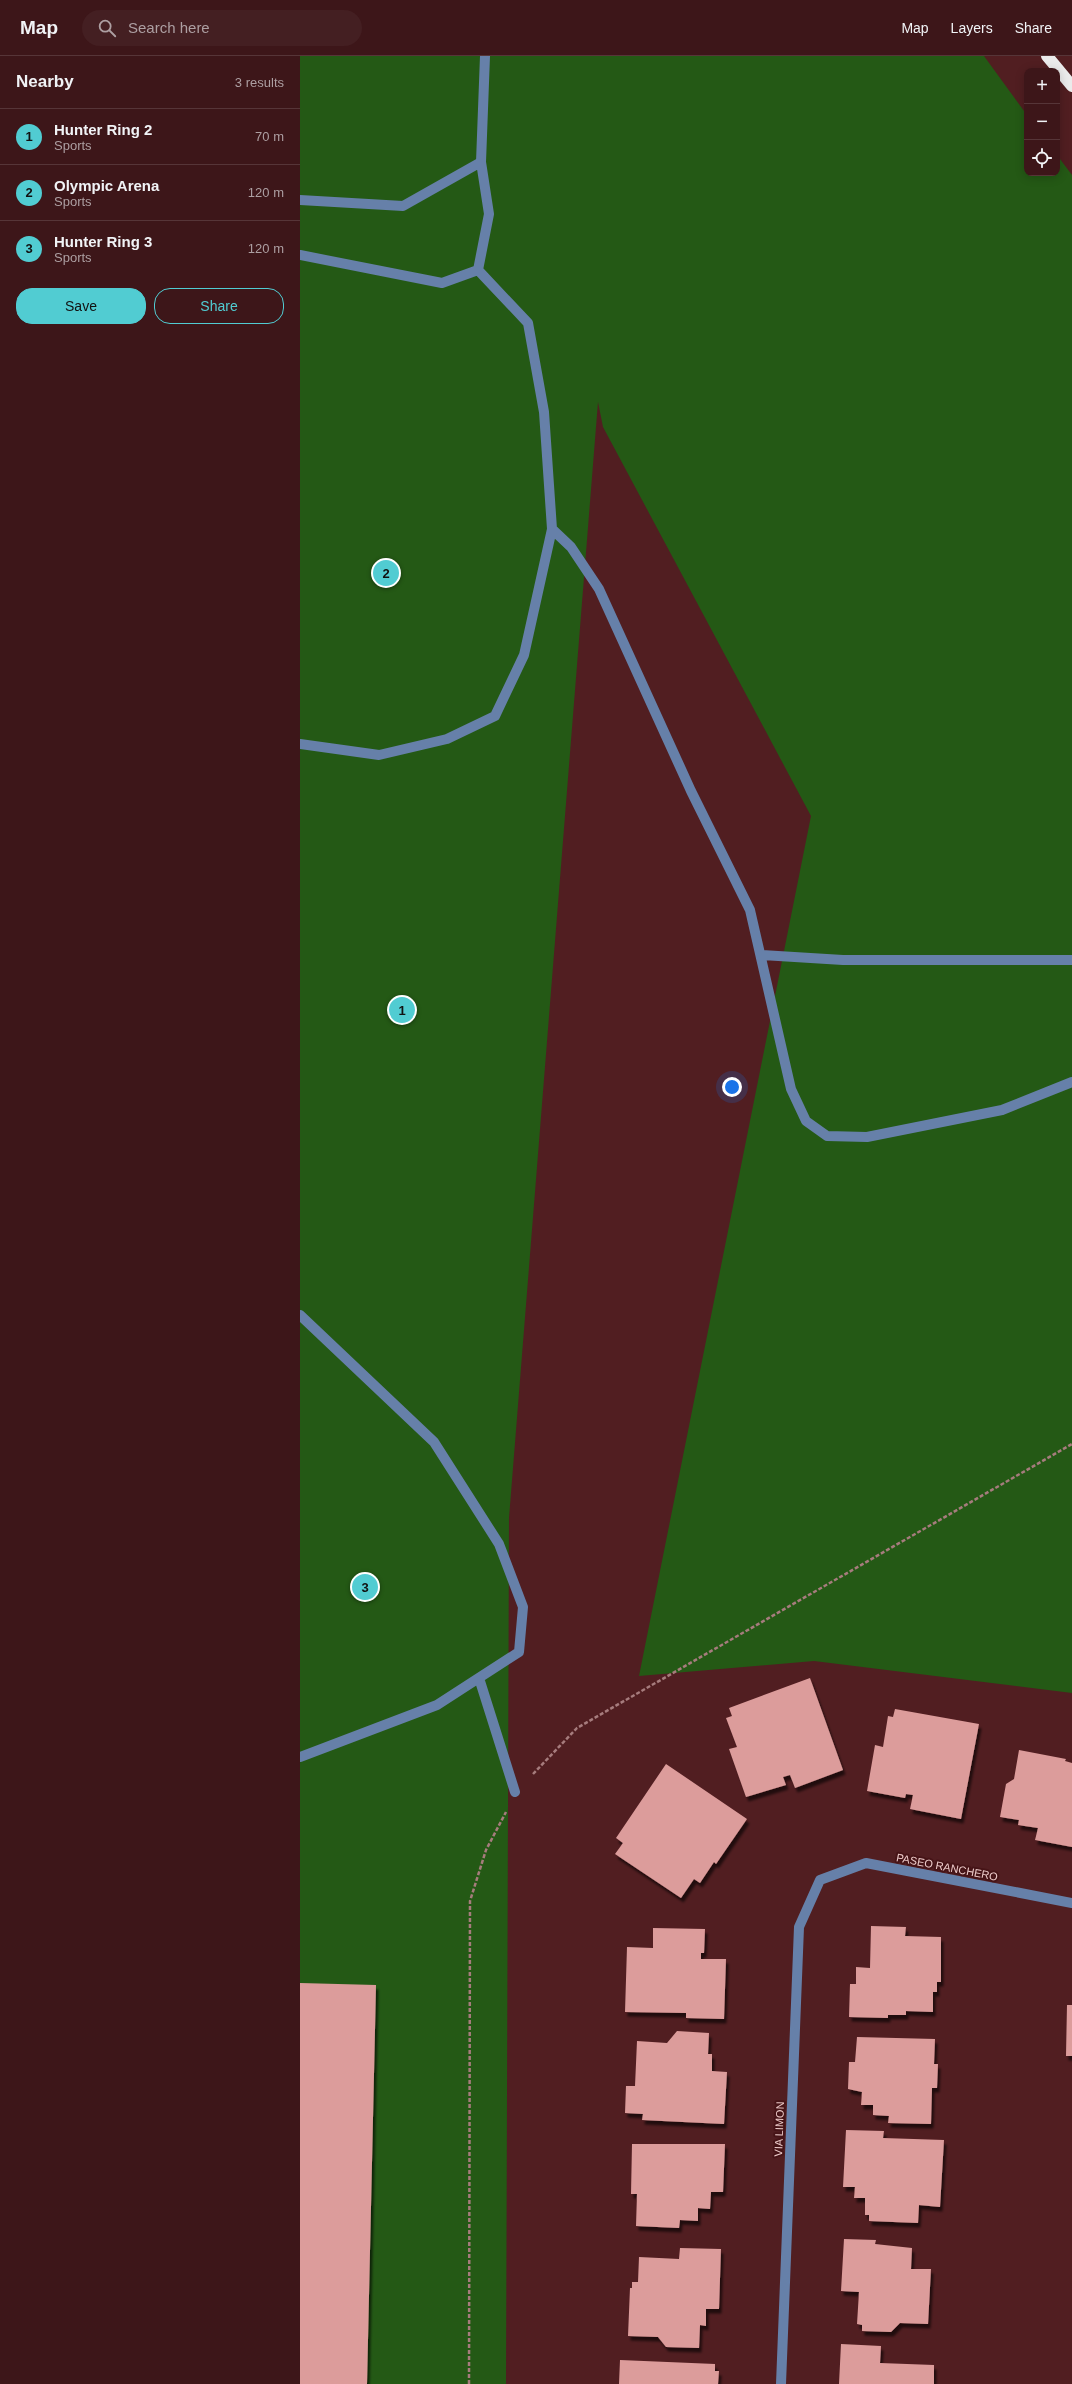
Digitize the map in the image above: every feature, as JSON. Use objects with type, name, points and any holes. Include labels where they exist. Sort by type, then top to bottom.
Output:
[{"type":"highway","points":[[1047,56],[1072,86]]},
{"type":"street","points":[[478,270],[489,214],[481,162],[485,56]]},
{"type":"street","points":[[300,200],[403,206],[481,162]]},
{"type":"street","points":[[300,255],[442,282],[478,270]]},
{"type":"street","points":[[300,744],[379,755],[448,739],[495,716],[524,655],[552,529],[544,412],[528,323],[478,270]]},
{"type":"street","points":[[552,529],[571,547],[599,590],[691,791],[750,910],[791,1089],[806,1121],[827,1136],[867,1137],[1002,1110],[1072,1082]]},
{"type":"street","points":[[761,955],[843,960],[1072,960]]},
{"type":"street","points":[[300,1315],[434,1442],[499,1544],[523,1607],[519,1652],[437,1705],[300,1757]]},
{"type":"street","points":[[479,1678],[516,1792]]},
{"type":"street","name":"PASEO RANCHERO","points":[[820,1880],[866,1863],[1072,1903]]},
{"type":"street","name":"VIA LIMON","points":[[781,2384],[799,1927],[820,1880]]},
{"type":"path","points":[[469,2384],[470,1901],[486,1850],[516,1792],[577,1728],[1072,1444]]},
{"type":"green space","points":[[300,56],[984,56],[1024,111],[1024,176],[1060,176],[1060,159],[1072,175],[1072,1693],[814,1661],[639,1676],[811,816],[603,427],[598,402],[509,1518],[506,2384],[300,2384]]},
{"type":"building","points":[[810,1678],[843,1770],[795,1788],[790,1775],[783,1777],[786,1785],[746,1797],[729,1749],[737,1747],[726,1718],[732,1716],[729,1708]]},
{"type":"building","points":[[895,1709],[979,1724],[961,1819],[910,1809],[913,1795],[906,1794],[905,1798],[867,1791],[875,1745],[883,1747],[888,1716],[893,1717]]},
{"type":"building","points":[[1019,1750],[1066,1759],[1065,1761],[1072,1763],[1072,1847],[1035,1840],[1038,1828],[1018,1825],[1019,1820],[1000,1817],[1006,1784],[1014,1779]]},
{"type":"building","points":[[666,1764],[747,1819],[716,1864],[714,1862],[700,1883],[694,1879],[681,1898],[615,1854],[623,1843],[616,1838]]},
{"type":"building","points":[[871,1926],[906,1927],[905,1936],[941,1937],[941,1982],[937,1982],[937,1992],[933,1992],[933,2012],[906,2011],[906,2015],[888,2015],[888,2018],[849,2017],[850,1984],[856,1984],[856,1967],[870,1968]]},
{"type":"building","points":[[653,1928],[705,1929],[704,1953],[701,1953],[701,1959],[726,1959],[724,2019],[686,2018],[686,2013],[625,2012],[627,1947],[653,1948]]},
{"type":"building","points":[[300,1983],[376,1985],[367,2384],[300,2384]]},
{"type":"building","points":[[1067,2005],[1072,2005],[1072,2056],[1066,2056]]},
{"type":"building","points":[[677,2031],[709,2033],[708,2054],[712,2054],[712,2071],[727,2072],[724,2124],[642,2120],[643,2114],[625,2113],[626,2086],[635,2086],[637,2041],[667,2043]]},
{"type":"building","points":[[857,2037],[935,2039],[934,2064],[938,2064],[937,2088],[932,2088],[931,2124],[888,2123],[889,2116],[873,2115],[873,2105],[861,2105],[862,2092],[848,2089],[849,2062],[855,2062]]},
{"type":"building","points":[[846,2130],[884,2131],[883,2138],[944,2140],[940,2207],[919,2205],[918,2223],[869,2221],[869,2215],[865,2215],[865,2198],[854,2198],[855,2187],[843,2187]]},
{"type":"building","points":[[632,2144],[725,2144],[723,2192],[711,2192],[710,2209],[698,2208],[698,2221],[680,2220],[679,2228],[636,2226],[637,2194],[631,2194]]},
{"type":"building","points":[[844,2239],[876,2240],[875,2244],[912,2248],[911,2269],[931,2269],[928,2324],[900,2323],[891,2332],[862,2331],[862,2325],[857,2324],[859,2292],[841,2291]]},
{"type":"building","points":[[680,2248],[721,2249],[719,2309],[706,2309],[706,2326],[700,2325],[699,2348],[666,2347],[658,2337],[628,2336],[630,2288],[632,2288],[632,2282],[638,2282],[639,2257],[679,2259]]},
{"type":"building","points":[[841,2344],[881,2346],[880,2363],[934,2365],[934,2384],[839,2384]]},
{"type":"building","points":[[620,2360],[715,2364],[715,2371],[719,2371],[718,2384],[619,2384]]},
{"type":"place","name":"Olympic Arena","points":[[386,573]]},
{"type":"place","name":"Hunter Ring 2","points":[[402,1010]]},
{"type":"place","name":"Hunter Ring 3","points":[[365,1587]]}]
